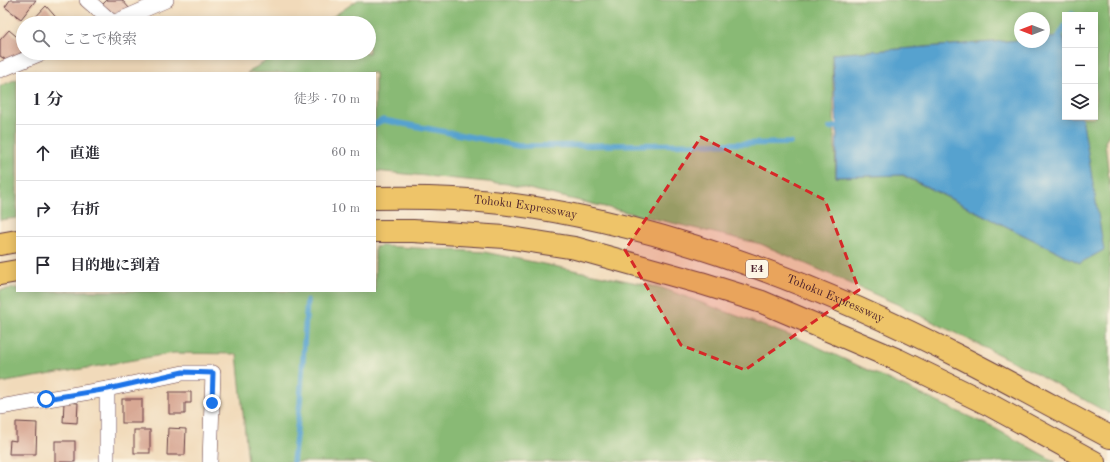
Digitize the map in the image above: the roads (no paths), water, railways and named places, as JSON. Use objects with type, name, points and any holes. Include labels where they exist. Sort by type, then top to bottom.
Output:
[{"type":"highway","name":"Tohoku Expressway","points":[[376,198],[416,197],[500,203],[575,215],[627,227],[699,248],[778,276],[880,319],[963,358],[1110,437]]},
{"type":"highway","name":"E4","points":[[376,231],[413,231],[505,237],[575,248],[701,283],[762,302],[898,360],[988,404],[1094,462]]},
{"type":"highway","points":[[0,244],[16,242]]},
{"type":"highway","points":[[0,274],[16,271]]},
{"type":"street","points":[[87,0],[105,16]]},
{"type":"street","points":[[129,16],[166,0]]},
{"type":"street","points":[[3,65],[19,60]]},
{"type":"street","points":[[0,407],[108,389],[183,372],[213,373],[210,462]]},
{"type":"street","points":[[107,462],[108,389]]},
{"type":"water","points":[[1062,37],[1062,120],[1082,120],[1104,250],[1080,263],[903,175],[836,177],[837,126],[832,54],[1014,40],[1014,48],[1050,48],[1050,38]]},
{"type":"waterway","points":[[1055,43],[1062,31]]},
{"type":"waterway","points":[[376,124],[383,120],[519,146],[790,143]]},
{"type":"waterway","points":[[830,128],[843,125]]},
{"type":"waterway","points":[[293,462],[300,403],[307,300]]}]
